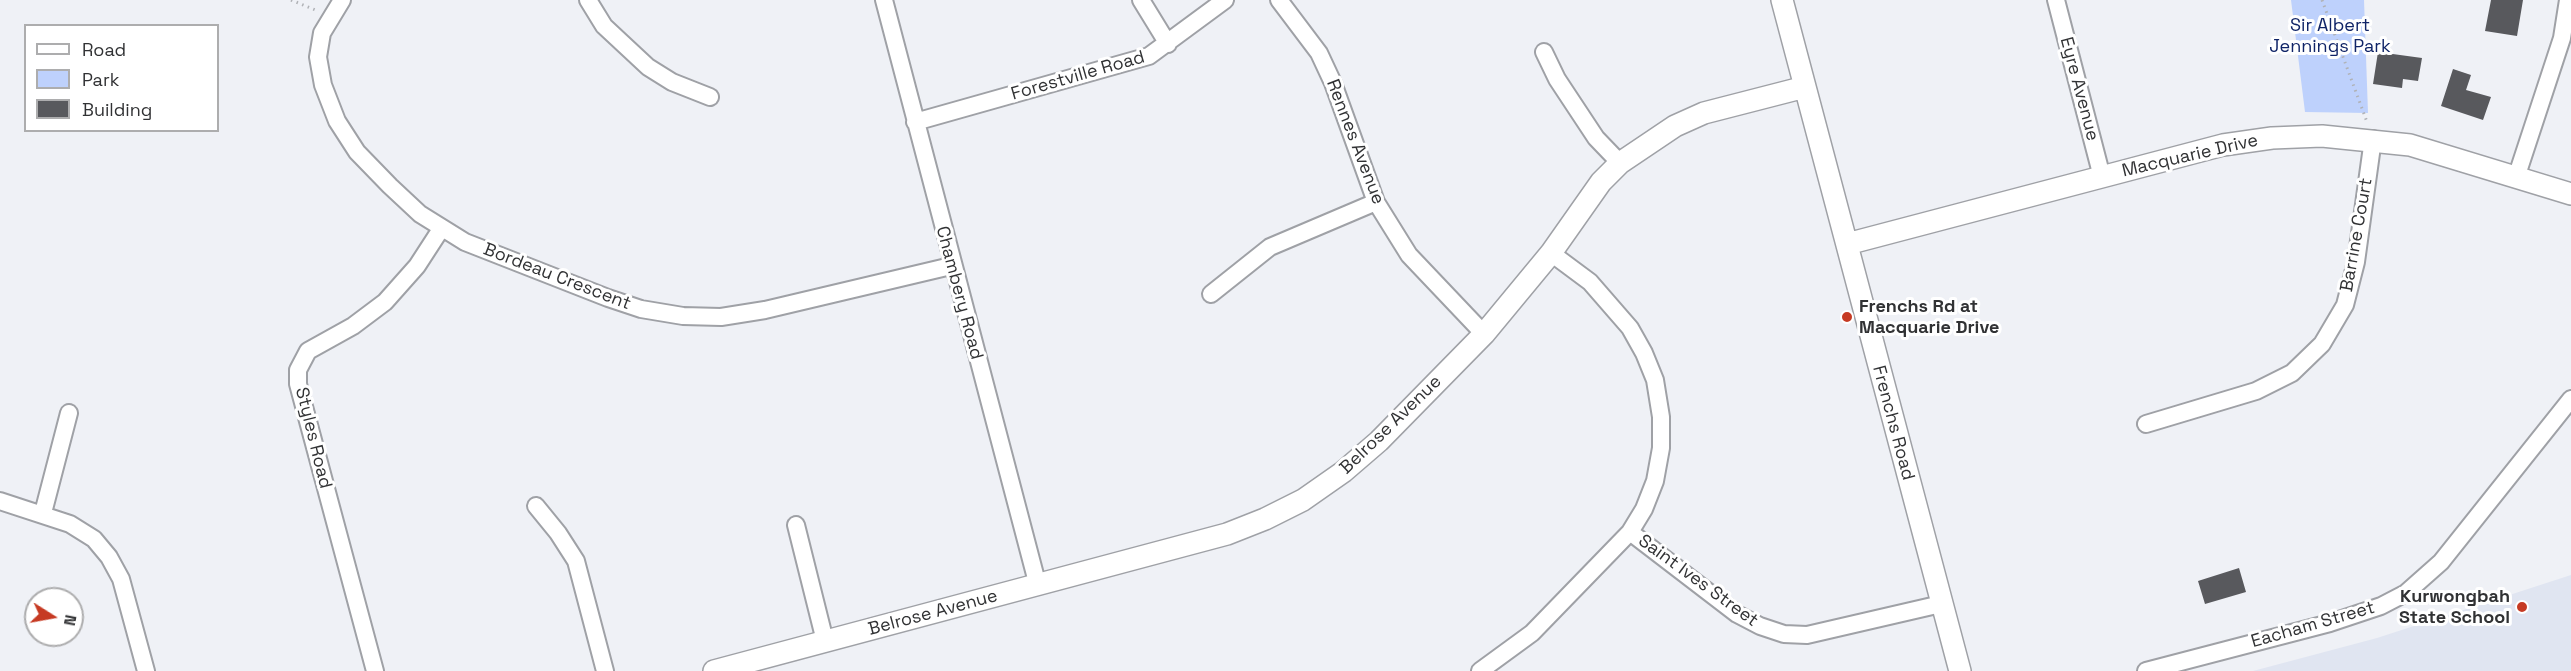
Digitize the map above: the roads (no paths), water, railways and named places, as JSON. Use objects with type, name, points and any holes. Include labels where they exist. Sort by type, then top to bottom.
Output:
[{"type":"street","name":"Bordeau Crescent","points":[[342,0],[330,16],[322,33],[318,57],[323,85],[337,121],[357,152],[390,186],[441,229],[465,242],[608,298],[641,309],[683,316],[721,317],[765,310],[951,266]]},
{"type":"street","points":[[588,0],[604,26],[648,67],[672,82],[710,98]]},
{"type":"street","name":"Chambery Road","points":[[884,0],[951,266],[1038,586]]},
{"type":"street","points":[[1141,0],[1168,44]]},
{"type":"street","name":"Forestville Road","points":[[915,122],[1149,56],[1225,0]]},
{"type":"street","name":"Rennes Avenue","points":[[1279,0],[1319,53],[1333,82],[1376,202],[1409,255],[1484,334]]},
{"type":"street","name":"Frenchs Road","points":[[1782,0],[1960,671]]},
{"type":"street","name":"Eyre Avenue","points":[[2056,0],[2102,177]]},
{"type":"street","points":[[2516,178],[2562,38],[2568,0]]},
{"type":"street","points":[[1544,52],[1557,79],[1596,138],[1620,163]]},
{"type":"street","name":"Belrose Avenue","points":[[714,671],[1227,534],[1265,519],[1303,500],[1343,472],[1379,441],[1484,334],[1551,253],[1576,214],[1601,182],[1620,163],[1675,126],[1704,113],[1805,87]]},
{"type":"street","name":"Macquarie Drive","points":[[1847,244],[2223,145],[2262,139],[2322,136],[2373,139],[2441,153],[2571,194]]},
{"type":"street","name":"Barrine Court","points":[[2146,424],[2256,391],[2292,373],[2322,344],[2345,304],[2356,262],[2373,139]]},
{"type":"street","points":[[1211,294],[1270,247],[1376,202]]},
{"type":"street","name":"Styles Road","points":[[375,671],[298,384],[298,370],[308,351],[353,326],[385,302],[417,266],[441,229]]},
{"type":"street","points":[[1479,671],[1532,633],[1630,532],[1644,509],[1655,481],[1661,448],[1661,417],[1655,380],[1630,328],[1590,282],[1551,253]]},
{"type":"street","name":"Eacham Street","points":[[2146,671],[2330,622],[2381,606],[2406,593],[2441,562],[2571,399]]},
{"type":"street","points":[[43,513],[69,413]]},
{"type":"street","points":[[0,501],[43,513],[70,524],[94,539],[110,557],[121,579],[146,671]]},
{"type":"street","points":[[536,506],[558,533],[576,561],[605,671]]},
{"type":"street","points":[[796,525],[825,641]]},
{"type":"street","name":"Saint Ives Street","points":[[1630,532],[1737,614],[1760,626],[1784,634],[1807,635],[1941,604]]},
{"type":"place","name":"Frenchs Rd at Macquarie Drive","points":[[1847,317]]},
{"type":"place","name":"Kurwongbah State School","points":[[2522,607]]},
{"type":"park label","name":"Sir Albert Jennings Park","points":[[2330,36]]}]
